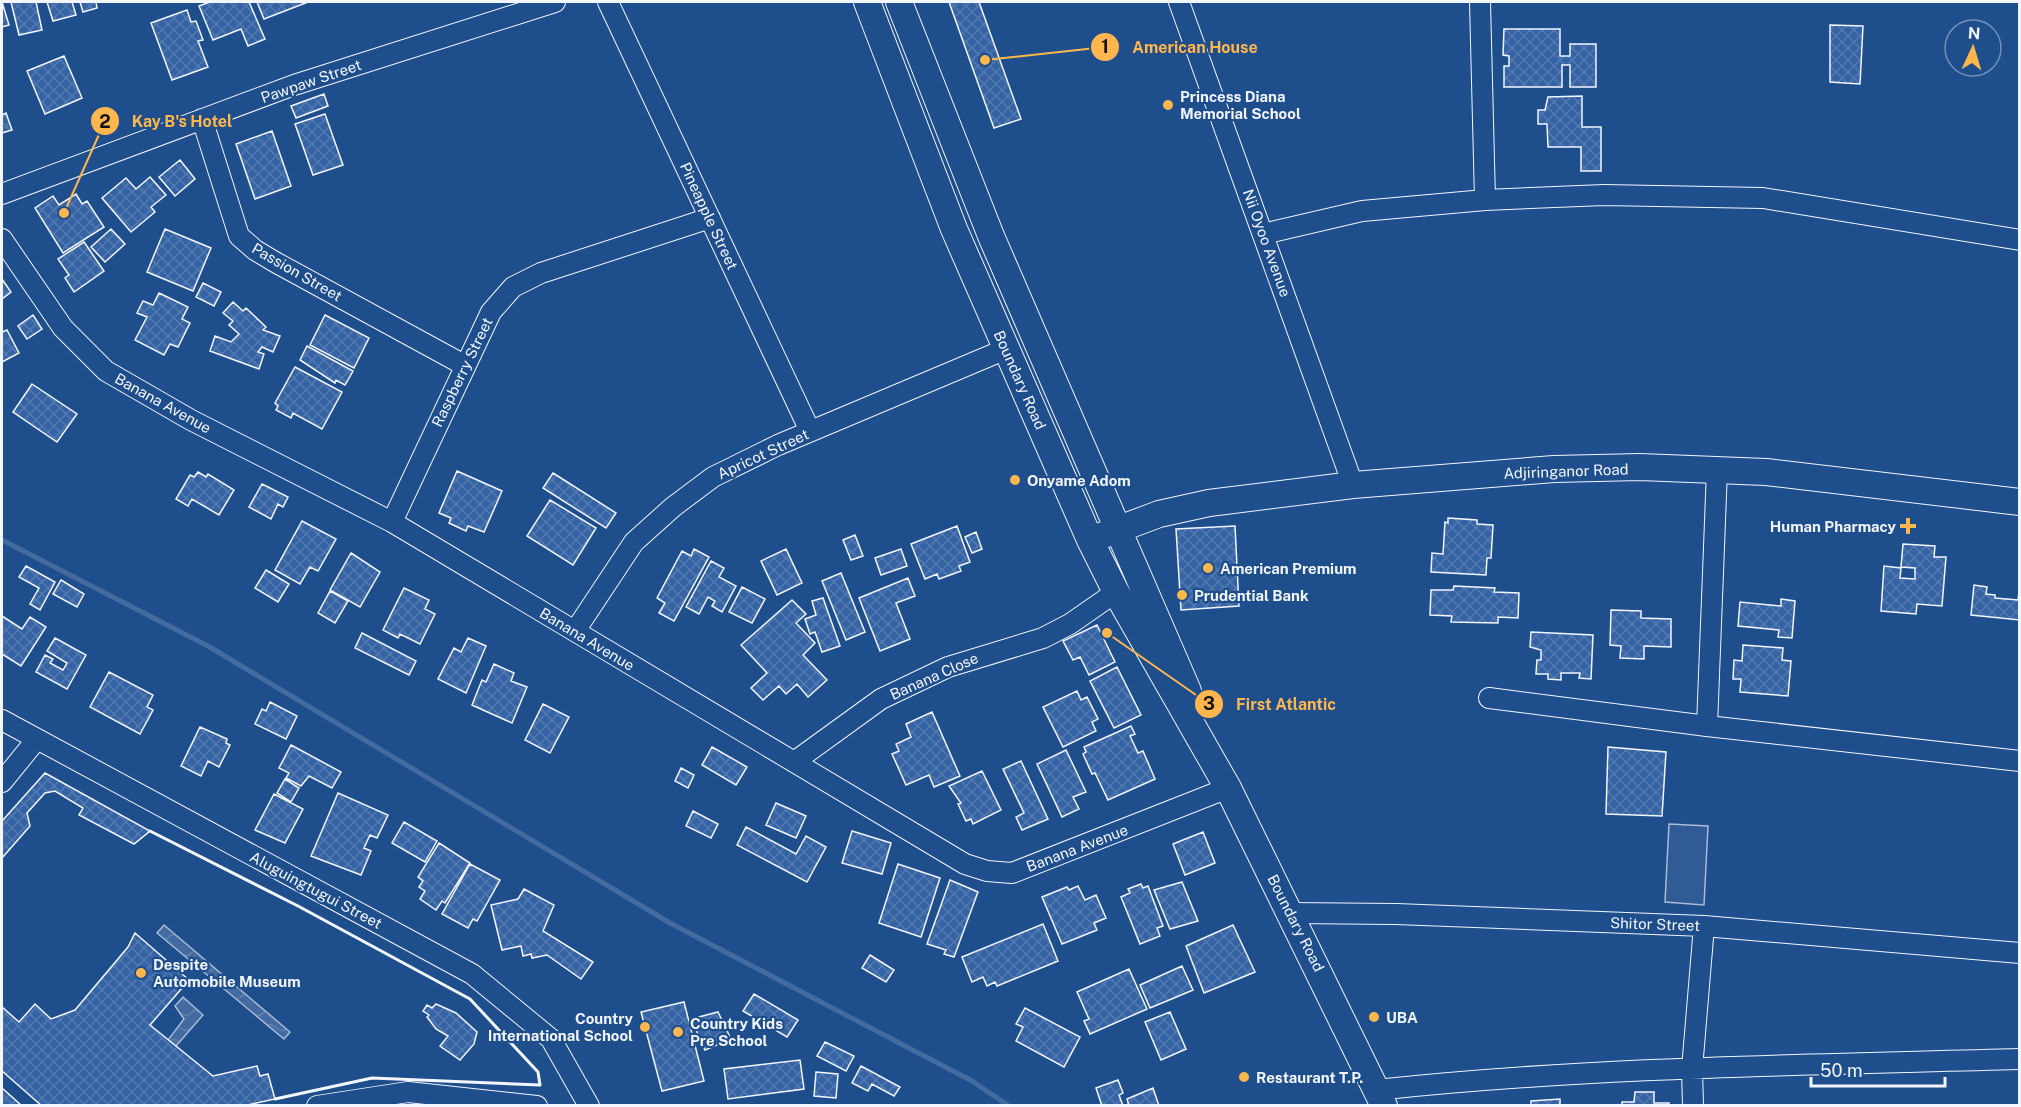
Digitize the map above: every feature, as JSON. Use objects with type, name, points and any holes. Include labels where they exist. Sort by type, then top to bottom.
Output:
[{"type":"main road","name":"Boundary Road","points":[[867,2],[954,228],[1090,540],[1116,592],[1228,788],[1380,1098]]},
{"type":"main road","name":"Boundary Road","points":[[899,2],[991,236],[1191,699],[1204,743]]},
{"type":"main road","name":"Adjiringanor Road","points":[[1090,540],[1159,514],[1209,504],[1353,485],[1554,469],[1766,472],[2019,502]]},
{"type":"street","name":"Pawpaw Street","points":[[2,194],[294,86],[555,2]]},
{"type":"street","name":"Pineapple Street","points":[[608,2],[810,431]]},
{"type":"street","name":"Nii Oyoo Avenue","points":[[1179,2],[1353,485]]},
{"type":"street","points":[[1481,2],[1485,200]]},
{"type":"street","name":"Passion Street","points":[[202,119],[239,236],[255,250],[275,262],[464,364]]},
{"type":"street","points":[[1263,234],[1362,211],[1485,200],[1604,195],[1763,198],[2019,240]]},
{"type":"street","name":"Raspberry Street","points":[[392,522],[464,364],[491,312],[513,287],[541,273],[710,218]]},
{"type":"street","name":"Banana Avenue","points":[[2,239],[63,328],[106,371],[191,420],[392,522],[965,864],[987,872],[1012,873],[1228,788]]},
{"type":"street","name":"Apricot Street","points":[[574,631],[634,543],[673,507],[713,477],[810,431],[1006,349]]},
{"type":"street","points":[[1707,726],[1717,470]]},
{"type":"street","name":"Banana Close","points":[[794,762],[881,699],[948,666],[1043,638],[1070,624],[1116,592]]},
{"type":"street","points":[[1489,698],[1707,726],[2019,761]]},
{"type":"street","name":"Aluguingtugui Street","points":[[2,720],[472,974],[551,1039],[589,1106]]},
{"type":"street","points":[[2,782],[37,739]]},
{"type":"street","name":"Shitor Street","points":[[1290,914],[1396,914],[1704,926],[2019,953]]},
{"type":"street","points":[[1693,1106],[1692,1069],[1704,926]]},
{"type":"street","points":[[1380,1098],[1473,1079],[1692,1069],[2019,1059]]},
{"type":"street","points":[[317,1106],[408,1092],[537,1106]]},
{"type":"shaded area","points":[[1669,824],[1708,826],[1704,905],[1665,902]]},
{"type":"water","points":[[164,925],[290,1032],[284,1039],[157,933]]},
{"type":"water","points":[[183,997],[203,1015],[176,1046],[168,1040],[184,1019],[175,1006]]},
{"type":"building","points":[[2,2],[9,25],[2,27]]},
{"type":"building","points":[[11,2],[36,2],[42,30],[19,35]]},
{"type":"building","points":[[47,2],[72,2],[76,15],[53,21]]},
{"type":"building","points":[[80,2],[96,2],[97,8],[83,12]]},
{"type":"building","points":[[210,2],[249,2],[265,39],[248,46],[241,29],[213,40],[199,6]]},
{"type":"building","points":[[257,2],[308,2],[264,19]]},
{"type":"building","points":[[949,2],[979,2],[1021,119],[994,128]]},
{"type":"building","points":[[187,10],[191,22],[196,21],[203,40],[198,41],[208,67],[172,80],[151,23]]},
{"type":"building","points":[[1830,25],[1863,26],[1860,84],[1830,82]]},
{"type":"building","points":[[1504,29],[1560,29],[1560,56],[1570,56],[1570,44],[1596,44],[1596,87],[1570,87],[1570,65],[1562,65],[1562,87],[1504,87],[1504,66],[1509,66],[1509,56],[1503,55]]},
{"type":"building","points":[[64,56],[82,98],[45,114],[27,71]]},
{"type":"building","points":[[324,94],[328,106],[296,118],[291,106]]},
{"type":"building","points":[[1582,96],[1582,127],[1601,127],[1601,171],[1581,171],[1581,147],[1548,147],[1547,124],[1538,124],[1538,110],[1545,110],[1548,97]]},
{"type":"building","points":[[6,113],[12,130],[2,133],[2,115]]},
{"type":"building","points":[[325,114],[343,165],[313,175],[295,124]]},
{"type":"building","points":[[272,131],[291,186],[255,199],[236,144]]},
{"type":"building","points":[[180,160],[195,179],[175,196],[159,177]]},
{"type":"building","points":[[150,177],[166,195],[151,207],[155,212],[131,232],[102,198],[126,178],[136,189]]},
{"type":"building","points":[[76,194],[82,204],[87,201],[104,227],[63,253],[35,208],[53,196],[59,205]]},
{"type":"building","points":[[111,229],[125,244],[105,262],[91,247]]},
{"type":"building","points":[[165,229],[211,248],[193,291],[147,272]]},
{"type":"building","points":[[84,242],[104,271],[74,292],[65,278],[69,275],[58,259]]},
{"type":"building","points":[[2,279],[11,292],[2,299]]},
{"type":"building","points":[[203,283],[221,292],[214,306],[196,297]]},
{"type":"building","points":[[159,293],[188,307],[182,319],[190,323],[178,347],[170,344],[164,355],[135,340],[147,317],[137,313],[143,301],[153,305]]},
{"type":"building","points":[[233,302],[243,311],[246,308],[266,327],[263,330],[280,336],[273,352],[262,347],[258,352],[264,354],[259,369],[210,351],[215,336],[231,342],[239,334],[229,325],[233,321],[223,313]]},
{"type":"building","points":[[33,315],[42,329],[27,339],[18,326]]},
{"type":"building","points":[[325,315],[369,338],[354,368],[310,345]]},
{"type":"building","points":[[7,330],[19,353],[2,362],[2,332]]},
{"type":"building","points":[[307,346],[353,371],[345,385],[336,380],[335,383],[300,360]]},
{"type":"building","points":[[295,367],[342,392],[322,429],[293,413],[291,418],[276,410],[278,406],[275,403]]},
{"type":"building","points":[[32,384],[77,414],[57,442],[13,412]]},
{"type":"building","points":[[457,471],[502,491],[484,532],[468,526],[466,531],[449,523],[451,518],[439,513]]},
{"type":"building","points":[[198,472],[206,477],[208,474],[234,490],[219,515],[192,499],[188,506],[176,499],[190,475],[194,477]]},
{"type":"building","points":[[553,473],[616,513],[606,528],[543,488]]},
{"type":"building","points":[[262,484],[288,497],[283,507],[278,504],[271,519],[249,507]]},
{"type":"building","points":[[550,500],[596,528],[573,565],[527,536]]},
{"type":"building","points":[[1448,518],[1477,520],[1477,524],[1493,525],[1491,558],[1487,558],[1486,575],[1431,572],[1432,553],[1443,554],[1445,522],[1448,523]]},
{"type":"building","points":[[302,521],[336,539],[318,571],[310,567],[300,584],[275,570]]},
{"type":"building","points":[[957,526],[970,562],[959,566],[961,571],[939,579],[937,574],[925,579],[911,544]]},
{"type":"building","name":"American Premium","points":[[1235,526],[1239,606],[1181,610],[1176,529]]},
{"type":"building","points":[[976,532],[982,549],[972,553],[965,537]]},
{"type":"building","points":[[855,535],[863,556],[851,560],[843,540]]},
{"type":"building","points":[[1903,544],[1935,546],[1934,557],[1946,557],[1942,606],[1917,604],[1916,614],[1881,611],[1884,566],[1901,568],[1900,578],[1915,579],[1915,568],[1901,567]]},
{"type":"building","points":[[694,549],[709,557],[674,621],[659,613],[665,603],[657,598],[682,551],[691,556]]},
{"type":"building","points":[[786,549],[802,583],[777,595],[761,561]]},
{"type":"building","points":[[901,549],[907,566],[881,575],[875,558]]},
{"type":"building","points":[[351,553],[380,572],[360,607],[330,590]]},
{"type":"building","points":[[711,561],[724,568],[719,577],[736,586],[722,612],[712,606],[715,601],[708,597],[699,614],[686,607]]},
{"type":"building","points":[[26,566],[55,582],[40,610],[30,604],[39,588],[19,577]]},
{"type":"building","points":[[266,570],[289,584],[278,602],[255,588]]},
{"type":"building","points":[[841,573],[865,632],[846,640],[822,581]]},
{"type":"building","points":[[908,578],[915,596],[896,603],[910,639],[880,651],[859,598]]},
{"type":"building","points":[[61,580],[84,594],[77,607],[53,594]]},
{"type":"building","points":[[2020,582],[2020,620],[1971,615],[1974,585],[1987,587],[1986,594],[1995,595],[1995,598],[2018,600]]},
{"type":"building","points":[[1454,586],[1495,588],[1494,592],[1519,593],[1518,618],[1498,617],[1498,623],[1451,622],[1452,616],[1430,615],[1431,590],[1453,590]]},
{"type":"building","points":[[742,587],[765,599],[752,623],[729,612]]},
{"type":"building","points":[[404,588],[429,600],[425,609],[435,614],[420,644],[400,634],[398,638],[383,630]]},
{"type":"building","points":[[330,591],[348,601],[335,623],[318,613]]},
{"type":"building","points":[[823,598],[840,646],[822,652],[815,632],[810,634],[805,619],[816,615],[812,601]]},
{"type":"building","points":[[1781,599],[1795,601],[1792,638],[1778,637],[1779,630],[1738,626],[1740,602],[1781,606]]},
{"type":"building","points":[[792,600],[806,614],[796,623],[815,643],[803,655],[827,680],[808,697],[797,684],[786,694],[779,686],[763,700],[751,688],[767,673],[741,645]]},
{"type":"building","points":[[1611,610],[1641,611],[1641,618],[1671,619],[1671,647],[1644,646],[1644,659],[1620,658],[1621,646],[1610,645]]},
{"type":"building","points":[[2,616],[22,629],[30,617],[46,627],[21,666],[2,654]]},
{"type":"building","points":[[1097,625],[1115,662],[1089,675],[1080,657],[1073,660],[1063,641]]},
{"type":"building","points":[[1531,632],[1593,635],[1591,679],[1579,678],[1580,673],[1561,673],[1561,680],[1548,679],[1548,674],[1536,674],[1537,660],[1541,660],[1541,650],[1530,647]]},
{"type":"building","points":[[362,633],[416,661],[409,675],[355,648]]},
{"type":"building","points":[[55,638],[86,655],[67,689],[36,672],[45,655],[53,659],[50,663],[63,670],[67,663],[47,651]]},
{"type":"building","points":[[468,638],[486,646],[466,693],[438,679],[454,648],[461,652]]},
{"type":"building","points":[[1743,645],[1783,648],[1782,660],[1791,661],[1788,696],[1740,692],[1741,679],[1733,679],[1734,660],[1742,661]]},
{"type":"building","points":[[494,664],[514,673],[511,681],[527,687],[512,723],[472,705],[482,680],[486,682]]},
{"type":"building","points":[[1117,667],[1141,715],[1114,728],[1090,681]]},
{"type":"building","points":[[109,672],[153,695],[147,707],[153,710],[140,734],[90,707]]},
{"type":"building","points":[[1077,691],[1081,700],[1087,697],[1098,719],[1092,722],[1096,731],[1063,747],[1043,707]]},
{"type":"building","points":[[270,702],[297,716],[286,739],[255,724],[262,709],[266,711]]},
{"type":"building","points":[[543,704],[569,717],[550,753],[525,740]]},
{"type":"building","points":[[932,712],[960,776],[934,787],[929,775],[906,785],[892,754],[899,751],[896,744],[911,737],[906,724]]},
{"type":"building","points":[[1131,726],[1135,734],[1130,736],[1138,753],[1143,751],[1155,779],[1108,800],[1095,773],[1092,774],[1083,754],[1086,752],[1084,747]]},
{"type":"building","points":[[200,727],[227,739],[226,743],[230,745],[219,767],[208,761],[201,776],[181,766]]},
{"type":"building","points":[[291,745],[341,772],[332,788],[309,776],[301,786],[286,778],[289,773],[279,768]]},
{"type":"building","points":[[712,747],[747,767],[736,785],[702,765]]},
{"type":"building","points":[[1608,747],[1666,752],[1662,816],[1606,814]]},
{"type":"building","points":[[1066,750],[1086,792],[1073,797],[1079,809],[1062,817],[1037,764]]},
{"type":"building","points":[[1021,761],[1048,819],[1022,830],[1016,817],[1024,813],[1003,769]]},
{"type":"building","points":[[681,768],[694,775],[688,788],[675,781]]},
{"type":"building","points":[[982,771],[1001,810],[973,824],[971,819],[966,821],[958,804],[961,803],[949,786]]},
{"type":"building","points":[[45,773],[150,831],[134,844],[79,815],[83,808],[55,791],[45,793],[27,813],[30,826],[2,858],[2,821]]},
{"type":"building","points":[[285,779],[299,788],[291,802],[277,793]]},
{"type":"building","points":[[338,793],[388,815],[377,838],[370,835],[364,848],[371,851],[361,875],[311,856]]},
{"type":"building","points":[[274,794],[303,809],[285,843],[255,830]]},
{"type":"building","points":[[776,803],[806,816],[796,838],[766,825]]},
{"type":"building","points":[[693,811],[718,824],[711,838],[686,826]]},
{"type":"building","points":[[404,822],[437,841],[425,862],[392,843]]},
{"type":"building","points":[[746,827],[796,854],[806,836],[826,847],[807,882],[737,845]]},
{"type":"building","points":[[852,831],[891,843],[882,874],[842,863]]},
{"type":"building","points":[[1203,832],[1215,863],[1185,875],[1173,844]]},
{"type":"building","points":[[439,843],[470,863],[445,903],[442,901],[436,910],[420,899],[425,891],[419,887],[423,881],[418,877]]},
{"type":"building","points":[[470,864],[500,880],[477,921],[473,919],[468,928],[442,914]]},
{"type":"building","points":[[898,864],[940,878],[921,937],[879,923]]},
{"type":"building","points":[[950,880],[978,892],[954,957],[944,954],[946,950],[927,944]]},
{"type":"building","points":[[1182,882],[1198,921],[1170,929],[1154,890]]},
{"type":"building","points":[[1141,884],[1143,888],[1148,886],[1163,926],[1157,928],[1160,936],[1140,944],[1121,897],[1130,893],[1128,889]]},
{"type":"building","points":[[1078,886],[1085,900],[1096,895],[1106,918],[1094,923],[1097,930],[1062,944],[1042,897],[1067,887],[1069,890]]},
{"type":"building","points":[[524,889],[554,905],[543,931],[593,962],[581,979],[547,955],[532,958],[531,954],[523,956],[521,946],[502,950],[491,905],[518,899]]},
{"type":"building","points":[[1043,924],[1058,961],[997,986],[995,982],[987,986],[983,977],[972,982],[962,957]]},
{"type":"building","points":[[1233,925],[1255,972],[1204,993],[1186,946]]},
{"type":"building","points":[[135,933],[189,980],[150,1025],[213,1076],[257,1066],[260,1076],[268,1074],[275,1099],[243,1106],[42,1106],[2,1071],[2,1007],[19,1022],[35,1004],[51,1019],[75,1010],[128,947]]},
{"type":"building","points":[[870,955],[894,970],[886,982],[862,968]]},
{"type":"building","points":[[1182,966],[1193,990],[1150,1008],[1140,985]]},
{"type":"building","points":[[1129,969],[1147,1009],[1090,1034],[1084,1021],[1089,1019],[1077,992]]},
{"type":"building","points":[[754,994],[798,1020],[787,1037],[743,1011]]},
{"type":"building","points":[[684,1002],[704,1081],[662,1091],[641,1012]]},
{"type":"building","points":[[436,1004],[456,1013],[477,1032],[474,1044],[460,1060],[440,1046],[448,1036],[436,1029],[427,1017],[429,1015],[423,1011],[427,1005],[432,1008]]},
{"type":"building","points":[[1025,1008],[1080,1037],[1064,1067],[1016,1041],[1023,1027],[1016,1024]]},
{"type":"building","points":[[718,1012],[731,1039],[705,1050],[691,1019]]},
{"type":"building","points":[[1170,1012],[1186,1049],[1161,1060],[1145,1022]]},
{"type":"building","points":[[825,1042],[854,1056],[846,1071],[817,1056]]},
{"type":"building","points":[[800,1060],[804,1089],[728,1099],[724,1069]]},
{"type":"building","points":[[861,1066],[900,1087],[894,1096],[872,1084],[868,1091],[852,1083]]},
{"type":"building","points":[[816,1072],[838,1074],[836,1098],[814,1096]]},
{"type":"building","points":[[1118,1080],[1123,1093],[1119,1095],[1123,1106],[1102,1106],[1096,1088]]},
{"type":"building","points":[[2,1088],[22,1106],[2,1106]]},
{"type":"building","points":[[1153,1088],[1159,1106],[1129,1106],[1127,1099]]},
{"type":"building","points":[[1635,1092],[1654,1092],[1654,1103],[1669,1103],[1668,1106],[1622,1106],[1622,1102],[1634,1102]]},
{"type":"building","points":[[1560,1099],[1560,1105],[1571,1106],[1531,1106],[1531,1101]]},
{"type":"waterway","points":[[2,540],[208,646],[670,923],[972,1081],[1009,1106]]},
{"type":"wall","points":[[150,831],[298,906],[470,999],[538,1072],[540,1085],[372,1078],[275,1099]]},
{"type":"place","name":"American House","points":[[985,60]]},
{"type":"place","name":"Princess Diana Memorial School","points":[[1168,105]]},
{"type":"place","name":"Kay B's Hotel","points":[[64,213]]},
{"type":"place","name":"Onyame Adom","points":[[1015,480]]},
{"type":"place","name":"Human Pharmacy","points":[[1908,526]]},
{"type":"place","name":"American Premium","points":[[1208,568]]},
{"type":"place","name":"Prudential Bank","points":[[1182,595]]},
{"type":"place","name":"First Atlantic","points":[[1107,633]]},
{"type":"place","name":"Despite Automobile Museum","points":[[141,973]]},
{"type":"place","name":"UBA","points":[[1374,1017]]},
{"type":"place","name":"Country International School","points":[[645,1027]]},
{"type":"place","name":"Country Kids Pre School","points":[[678,1032]]},
{"type":"place","name":"Restaurant T.P.","points":[[1244,1077]]}]
